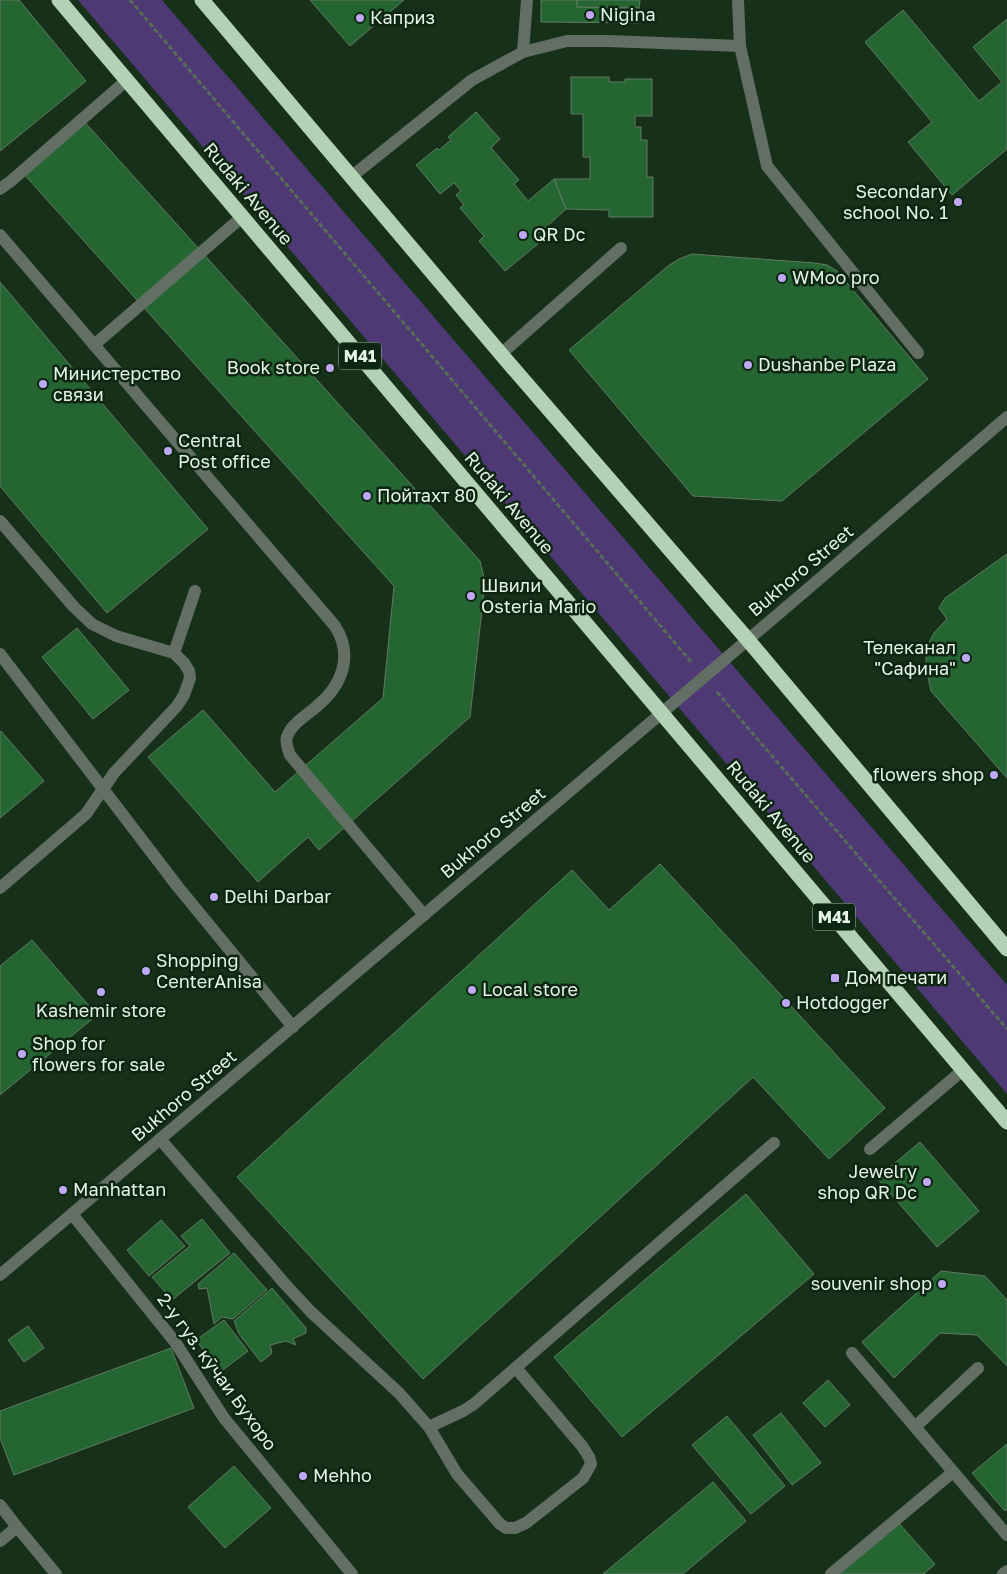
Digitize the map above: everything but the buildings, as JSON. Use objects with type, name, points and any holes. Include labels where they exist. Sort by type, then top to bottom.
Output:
[{"type":"highway","name":"Rudaki Avenue","points":[[59,0],[1007,1122]]},
{"type":"highway","points":[[202,0],[501,354],[748,640],[1007,949]]},
{"type":"street","points":[[523,52],[527,0]]},
{"type":"street","points":[[738,0],[740,46],[766,166],[918,353]]},
{"type":"street","points":[[351,177],[472,80],[523,52],[567,41],[740,46]]},
{"type":"street","points":[[0,189],[127,80]]},
{"type":"street","points":[[94,345],[242,217]]},
{"type":"street","points":[[0,235],[341,634],[345,646],[345,658],[341,673],[333,690],[292,729],[287,738],[286,746],[290,755],[424,915]]},
{"type":"street","points":[[501,354],[621,248]]},
{"type":"street","name":"Bukhoro Street","points":[[0,1275],[748,640],[1007,417]]},
{"type":"street","points":[[0,521],[74,607],[92,624],[116,636],[174,653],[184,663],[190,678],[184,695],[177,706],[125,760],[86,814],[0,888]]},
{"type":"street","points":[[174,653],[195,591]]},
{"type":"street","points":[[0,654],[212,930],[292,1026]]},
{"type":"street","points":[[870,1149],[963,1070]]},
{"type":"street","points":[[160,1139],[311,1312],[400,1393],[429,1427],[457,1474],[500,1524],[506,1528],[515,1528],[526,1523],[583,1478],[591,1464],[582,1446],[516,1368]]},
{"type":"street","points":[[429,1427],[474,1404],[774,1143]]},
{"type":"street","name":"2-у гуз. кӯчаи Бухоро","points":[[72,1214],[176,1342],[224,1418],[352,1574]]},
{"type":"street","points":[[852,1353],[1007,1535]]},
{"type":"street","points":[[915,1427],[978,1368]]},
{"type":"street","points":[[831,1574],[953,1472]]},
{"type":"street","points":[[0,1505],[56,1574]]},
{"type":"street","points":[[0,1541],[17,1527]]},
{"type":"street","points":[[1003,1574],[1007,1571]]},
{"type":"path","points":[[130,0],[704,677],[1007,1029]]},
{"type":"shaded area","points":[[78,0],[162,0],[1007,985],[1007,1094]]},
{"type":"place","name":"Nigina","points":[[590,15]]},
{"type":"place","name":"Каприз","points":[[360,18]]},
{"type":"place","name":"Secondary school No. 1","points":[[958,202]]},
{"type":"place","name":"QR Dc","points":[[523,235]]},
{"type":"place","name":"WMoo pro","points":[[782,278]]},
{"type":"place","name":"Dushanbe Plaza","points":[[748,365]]},
{"type":"place","name":"Book store","points":[[330,368]]},
{"type":"place","name":"Министерство связи","points":[[43,384]]},
{"type":"place","name":"Central Post office","points":[[168,451]]},
{"type":"place","name":"Пойтахт 80","points":[[367,496]]},
{"type":"place","name":"Швили Osteria Mario","points":[[471,596]]},
{"type":"place","name":"Телеканал \"Сафина\"","points":[[966,658]]},
{"type":"place","name":"flowers shop","points":[[994,775]]},
{"type":"place","name":"Delhi Darbar","points":[[214,897]]},
{"type":"place","name":"Shopping CenterAnisa","points":[[146,971]]},
{"type":"place","name":"Дом печати","points":[[835,978]]},
{"type":"place","name":"Local store","points":[[472,990]]},
{"type":"place","name":"Kashemir store","points":[[101,992]]},
{"type":"place","name":"Hotdogger","points":[[786,1003]]},
{"type":"place","name":"Shop for flowers for sale","points":[[22,1054]]},
{"type":"place","name":"Jewelry shop QR Dc","points":[[927,1182]]},
{"type":"place","name":"Manhattan","points":[[63,1190]]},
{"type":"place","name":"souvenir shop","points":[[942,1284]]},
{"type":"place","name":"Mehho","points":[[303,1476]]}]
